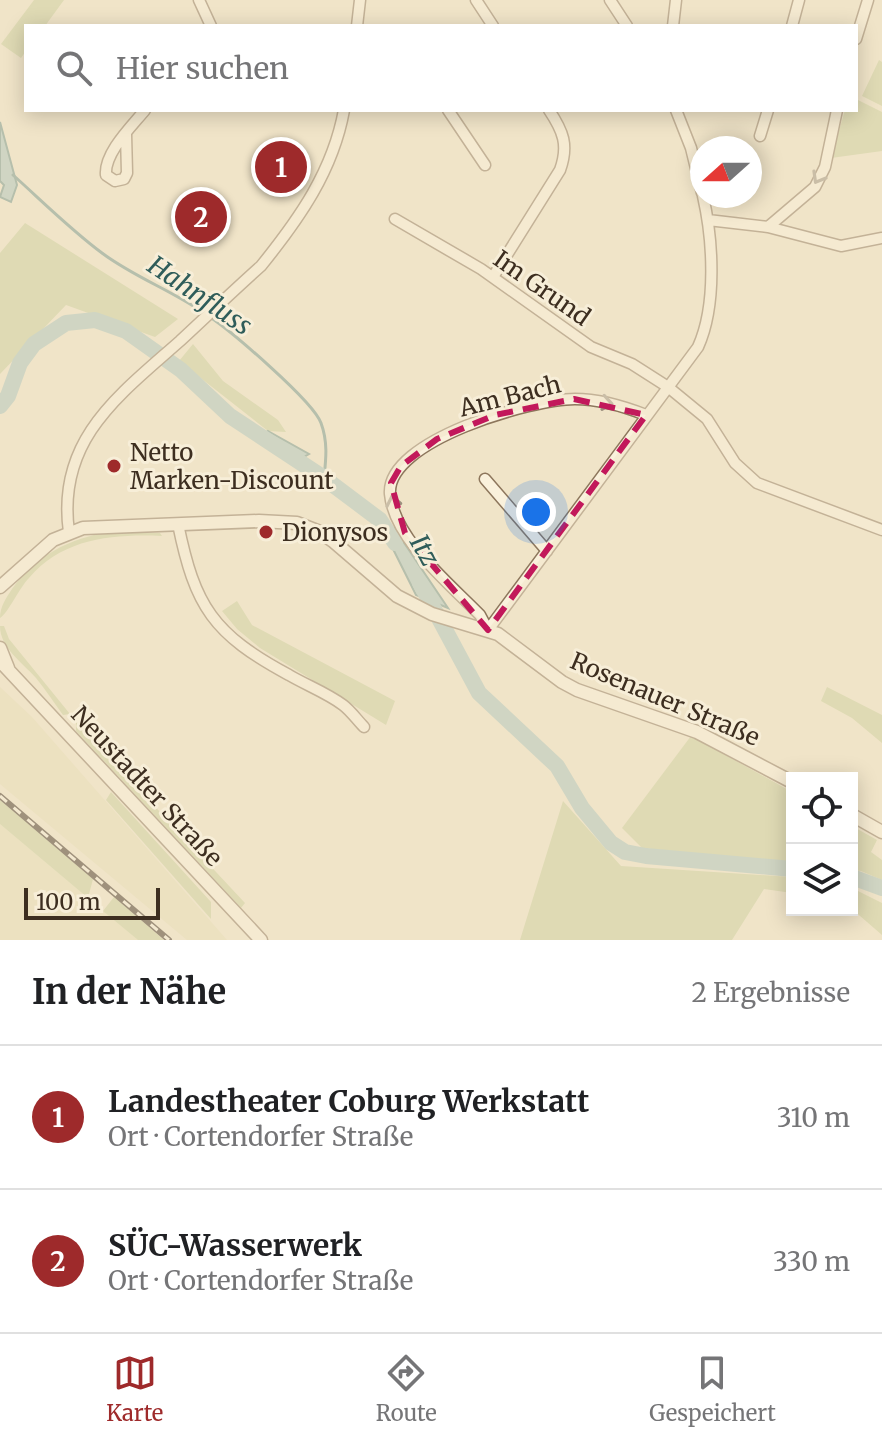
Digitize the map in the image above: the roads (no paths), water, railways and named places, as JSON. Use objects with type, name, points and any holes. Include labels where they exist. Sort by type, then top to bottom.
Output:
[{"type":"street","points":[[199,0],[210,24]]},
{"type":"street","points":[[357,24],[360,0]]},
{"type":"street","points":[[476,0],[492,24]]},
{"type":"street","points":[[610,0],[626,24]]},
{"type":"street","points":[[673,24],[676,0]]},
{"type":"street","points":[[793,24],[799,0]]},
{"type":"street","points":[[858,32],[868,0]]},
{"type":"street","points":[[126,134],[143,112]]},
{"type":"street","points":[[69,532],[69,487],[84,440],[94,423],[261,266],[314,193],[335,148],[344,112]]},
{"type":"street","points":[[449,112],[485,165]]},
{"type":"street","points":[[493,277],[560,170],[565,156],[565,137],[550,112]]},
{"type":"street","points":[[677,112],[690,145]]},
{"type":"street","points":[[760,136],[767,112]]},
{"type":"street","points":[[768,227],[815,187],[825,167],[837,112]]},
{"type":"street","points":[[488,630],[698,347],[706,329],[710,300],[705,208]]},
{"type":"street","name":"Im Grund","points":[[395,219],[493,277],[591,347],[632,364],[668,387],[707,419],[735,463],[757,483],[882,530]]},
{"type":"street","points":[[708,220],[768,227],[841,246],[882,238]]},
{"type":"street","name":"Am Bach","points":[[488,630],[480,615],[405,533],[393,507],[390,491],[397,471],[445,434],[520,409],[574,399],[623,406],[646,415]]},
{"type":"street","points":[[485,479],[547,551]]},
{"type":"street","name":"Rosenauer Straße","points":[[0,587],[38,551],[69,532],[108,525],[259,521],[297,523],[333,541],[383,586],[415,606],[488,630],[509,641],[577,690],[697,732],[786,779]]},
{"type":"street","points":[[178,524],[194,588],[212,618],[248,651],[343,706],[364,727]]},
{"type":"street","points":[[0,648],[5,666]]},
{"type":"street","name":"Neustadter Straße","points":[[5,666],[261,940]]},
{"type":"street","points":[[858,818],[882,832]]},
{"type":"water","points":[[0,122],[17,185],[11,202],[0,197],[4,185],[0,181]]},
{"type":"water","points":[[268,431],[309,454],[295,462],[256,439]]},
{"type":"water","points":[[379,527],[394,528],[448,608],[416,595],[384,531]]},
{"type":"waterway","name":"Hahnfluss","points":[[13,175],[102,253],[204,313]]},
{"type":"waterway","name":"Hahnfluss","points":[[210,317],[271,367],[315,413],[325,437],[324,478]]},
{"type":"waterway","name":"Itz","points":[[0,406],[8,396],[20,363],[34,344],[66,323],[95,320],[126,331],[181,370],[230,416],[324,478],[380,520],[395,543]]},
{"type":"waterway","name":"Itz","points":[[420,583],[479,693],[557,766],[582,808],[611,843],[625,852],[646,856],[786,868]]},
{"type":"waterway","name":"Itz","points":[[858,879],[882,888]]},
{"type":"railway","points":[[0,796],[169,940]]},
{"type":"place","name":"Landestheater Coburg Werkstatt","points":[[281,167]]},
{"type":"place","name":"SÜC-Wasserwerk","points":[[201,217]]},
{"type":"place","name":"Netto Marken-Discount","points":[[114,466]]},
{"type":"place","name":"Dionysos","points":[[266,532]]}]
